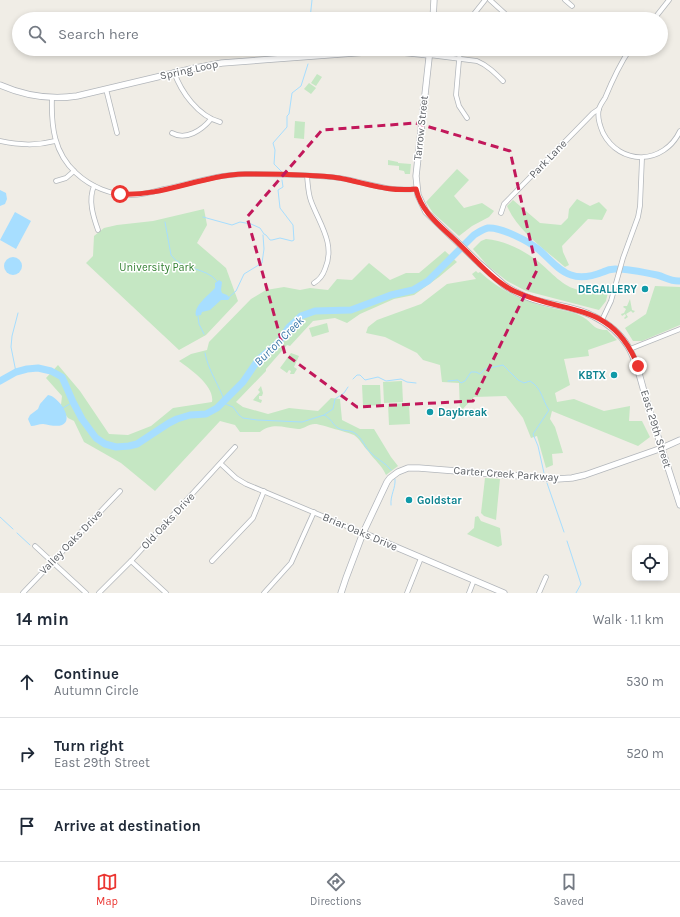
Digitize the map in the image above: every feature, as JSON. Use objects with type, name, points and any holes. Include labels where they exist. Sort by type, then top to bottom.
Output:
[{"type":"street","points":[[433,12],[434,0]]},
{"type":"street","points":[[476,12],[485,0]]},
{"type":"street","points":[[490,0],[503,12]]},
{"type":"street","points":[[565,0],[572,6]]},
{"type":"street","points":[[660,12],[669,0]]},
{"type":"street","name":"Spring Loop","points":[[0,85],[20,93],[52,98],[77,96],[174,72],[210,65],[229,62],[312,56]]},
{"type":"street","name":"Tarrow Street","points":[[422,206],[416,189],[430,56]]},
{"type":"street","points":[[449,56],[482,63],[503,81]]},
{"type":"street","points":[[625,56],[599,109],[601,128],[609,143],[621,152],[642,158],[649,157],[660,152],[671,144],[680,131]]},
{"type":"street","points":[[459,58],[456,95],[459,106],[468,118]]},
{"type":"street","points":[[174,72],[186,97],[211,119],[220,122]]},
{"type":"street","points":[[106,89],[117,133]]},
{"type":"street","points":[[52,98],[52,123],[55,141],[64,158],[74,171],[87,182],[112,193],[132,195],[144,194],[211,178],[236,174],[307,176],[344,179],[386,189],[416,189]]},
{"type":"street","name":"Park Lane","points":[[501,213],[504,204],[593,113],[599,109]]},
{"type":"street","points":[[172,133],[182,136],[193,133],[202,128],[211,119]]},
{"type":"street","points":[[0,141],[22,145],[36,145],[55,141]]},
{"type":"street","points":[[602,320],[611,301],[618,279],[622,258],[638,217],[640,206],[642,158]]},
{"type":"street","points":[[56,181],[66,178],[74,171]]},
{"type":"street","points":[[307,176],[310,200],[324,231],[328,246],[328,264],[318,280],[314,283]]},
{"type":"street","points":[[94,186],[91,200],[93,216],[98,230]]},
{"type":"street","name":"East 29th Street","points":[[422,206],[434,221],[455,241],[497,280],[512,290],[533,299],[583,311],[602,320],[617,332],[630,349],[638,366],[649,410],[680,504]]},
{"type":"street","points":[[630,349],[680,329]]},
{"type":"street","name":"Carter Creek Parkway","points":[[341,593],[363,533],[387,482],[394,474],[408,468],[431,468],[565,478],[585,475],[662,448],[680,440]]},
{"type":"street","name":"Old Oaks Drive","points":[[99,593],[131,561],[236,447]]},
{"type":"street","name":"Briar Oaks Drive","points":[[220,464],[236,478],[264,491],[504,593]]},
{"type":"street","name":"Valley Oaks Drive","points":[[23,593],[120,491]]},
{"type":"street","points":[[212,561],[253,518],[264,491]]},
{"type":"street","points":[[264,593],[291,563],[314,512]]},
{"type":"street","points":[[35,546],[86,593]]},
{"type":"street","points":[[407,593],[421,558]]},
{"type":"street","points":[[131,561],[166,593]]},
{"type":"street","points":[[539,593],[546,577]]},
{"type":"street","points":[[469,593],[474,580]]},
{"type":"highlighted area","points":[[416,123],[510,151],[537,270],[473,401],[357,407],[285,354],[247,217],[322,130]]},
{"type":"green space","points":[[317,74],[322,77],[316,86],[311,83]]},
{"type":"green space","points":[[309,83],[316,88],[311,94],[304,89]]},
{"type":"green space","points":[[295,121],[305,122],[304,139],[294,138]]},
{"type":"green space","points":[[388,160],[398,163],[411,164],[410,174],[405,174],[404,171],[399,170],[399,166],[388,165]]},
{"type":"green space","points":[[457,169],[469,180],[454,196],[464,208],[482,203],[494,211],[489,217],[472,226],[459,236],[433,213],[426,202]]},
{"type":"green space","points":[[577,199],[590,206],[599,202],[607,210],[602,220],[588,219],[562,246],[569,265],[565,267],[525,232],[518,224],[507,206],[513,200],[540,223],[561,225],[568,218],[569,209]]},
{"type":"green space","name":"University Park","points":[[204,209],[207,225],[197,243],[226,268],[238,301],[206,335],[179,350],[86,263],[93,256],[94,236],[104,228],[153,221]]},
{"type":"green space","points":[[486,239],[500,241],[521,250],[539,262],[568,286],[579,290],[594,288],[599,291],[608,292],[606,301],[599,310],[526,291],[507,281],[488,266],[473,249],[481,241]]},
{"type":"green space","points":[[445,251],[457,262],[414,295],[394,299],[360,314],[347,323],[335,318],[313,321],[290,346],[287,345],[266,369],[266,371],[236,402],[243,407],[268,414],[289,408],[318,411],[331,398],[340,399],[342,420],[360,429],[374,429],[398,466],[386,475],[371,454],[352,434],[318,424],[309,425],[298,429],[274,426],[260,432],[240,432],[235,425],[220,421],[155,491],[121,463],[84,442],[74,421],[68,418],[65,414],[61,405],[62,396],[46,378],[58,365],[80,391],[109,434],[128,435],[151,426],[173,408],[212,402],[210,390],[206,384],[201,378],[179,361],[191,354],[207,350],[209,342],[251,299],[266,290],[284,287],[300,290],[310,288],[328,290],[337,279],[352,280],[369,263],[390,280],[406,273],[419,273]]},
{"type":"green space","points":[[476,271],[478,273],[480,272],[511,294],[538,305],[575,313],[599,329],[607,330],[617,340],[588,350],[589,356],[564,359],[570,385],[555,393],[557,402],[574,399],[604,411],[630,406],[629,421],[642,421],[650,437],[638,446],[552,411],[550,419],[555,427],[563,453],[552,454],[553,465],[546,468],[537,436],[531,438],[523,418],[506,396],[474,397],[460,412],[459,383],[442,382],[440,365],[423,360],[417,353],[385,337],[366,333],[368,327],[377,320],[421,304],[447,284],[476,279],[472,274]]},
{"type":"green space","points":[[655,286],[680,287],[680,325],[642,341],[633,341],[625,328],[646,314]]},
{"type":"green space","points":[[630,299],[632,310],[635,311],[633,313],[631,311],[626,314],[628,317],[625,319],[625,314],[622,316],[621,314],[624,313],[626,309],[623,307],[627,306]]},
{"type":"green space","points":[[327,323],[329,332],[312,337],[309,328]]},
{"type":"green space","points":[[291,353],[299,356],[294,367],[297,369],[294,374],[290,374],[291,371],[289,370],[287,373],[280,368]]},
{"type":"green space","points":[[402,381],[403,402],[384,403],[383,382]]},
{"type":"green space","points":[[362,385],[380,385],[381,405],[363,406]]},
{"type":"green space","points":[[261,386],[263,393],[262,396],[259,396],[259,399],[262,400],[261,403],[250,399],[253,400],[260,392],[258,390]]},
{"type":"green space","points":[[409,403],[410,424],[389,425],[388,404]]},
{"type":"green space","points":[[485,478],[500,479],[496,520],[484,516],[481,513]]},
{"type":"green space","points":[[478,516],[481,521],[500,528],[502,545],[498,547],[467,534],[474,528],[475,517]]},
{"type":"water","points":[[0,190],[6,193],[7,199],[5,204],[0,206]]},
{"type":"water","points":[[15,212],[31,221],[16,249],[0,240]]},
{"type":"water","points":[[13,257],[19,260],[22,266],[19,272],[13,275],[7,272],[4,266],[7,260]]},
{"type":"water","points":[[219,280],[222,282],[222,293],[230,298],[228,300],[221,300],[210,310],[202,312],[201,315],[196,316],[197,308],[215,288],[215,283]]},
{"type":"water","points":[[48,395],[56,399],[64,408],[67,418],[66,422],[58,426],[43,424],[31,426],[28,419],[30,415],[38,409],[40,404]]},
{"type":"waterway","points":[[311,12],[312,0]]},
{"type":"waterway","points":[[282,172],[274,164],[275,150],[273,143],[287,127],[287,116],[289,114],[292,93],[301,86],[308,64]]},
{"type":"waterway","points":[[203,217],[232,225],[240,222],[251,224],[260,228],[270,240],[280,238],[292,241],[294,240],[293,225],[280,208],[278,190],[283,187],[282,180]]},
{"type":"waterway","points":[[165,222],[171,255],[175,260],[207,273],[217,281]]},
{"type":"waterway","name":"Burton Creek","points":[[0,381],[16,372],[27,369],[38,368],[51,371],[62,377],[82,419],[96,438],[105,444],[116,447],[129,446],[137,444],[177,419],[190,415],[206,414],[217,408],[243,382],[258,360],[279,342],[289,327],[301,316],[315,311],[351,310],[391,295],[413,290],[428,281],[474,235],[486,228],[493,228],[507,232],[528,242],[538,249],[553,264],[566,273],[575,276],[595,275],[609,270],[620,269],[657,275],[671,280],[680,281]]},
{"type":"waterway","points":[[228,298],[236,291],[244,274],[262,263],[264,249],[263,235]]},
{"type":"waterway","points":[[16,372],[11,347],[12,336],[18,313]]},
{"type":"waterway","points":[[198,316],[199,324],[204,334]]},
{"type":"waterway","points":[[205,353],[206,359],[225,402]]},
{"type":"waterway","points":[[448,381],[458,380],[461,383],[465,381],[471,372],[480,374],[485,369],[503,365],[518,380],[524,383],[530,381],[534,384],[549,410],[533,434],[538,446],[544,473]]},
{"type":"waterway","points":[[353,379],[357,375],[360,375],[365,380],[378,377],[386,381],[401,379],[407,382],[416,383]]},
{"type":"waterway","points":[[324,415],[333,409],[335,399],[344,393],[348,387]]},
{"type":"waterway","points":[[63,408],[73,402]]},
{"type":"waterway","points":[[223,403],[233,407],[243,418],[257,420],[302,422],[324,415],[340,429],[351,431],[356,434],[369,451],[391,470]]},
{"type":"waterway","points":[[391,505],[395,479]]},
{"type":"waterway","points":[[547,483],[564,532]]},
{"type":"waterway","points":[[0,517],[13,529]]},
{"type":"waterway","points":[[17,533],[30,545]]},
{"type":"waterway","points":[[567,541],[581,584],[576,593]]},
{"type":"place","name":"DEGALLERY","points":[[645,289]]},
{"type":"place","name":"KBTX","points":[[614,375]]},
{"type":"place","name":"Daybreak","points":[[430,412]]},
{"type":"place","name":"Goldstar","points":[[409,500]]},
{"type":"route","points":[[120,194],[144,194],[211,178],[236,174],[338,178],[386,189],[416,189],[422,206],[434,221],[497,280],[512,290],[533,299],[583,311],[602,320],[617,332],[630,349],[638,366]]}]
